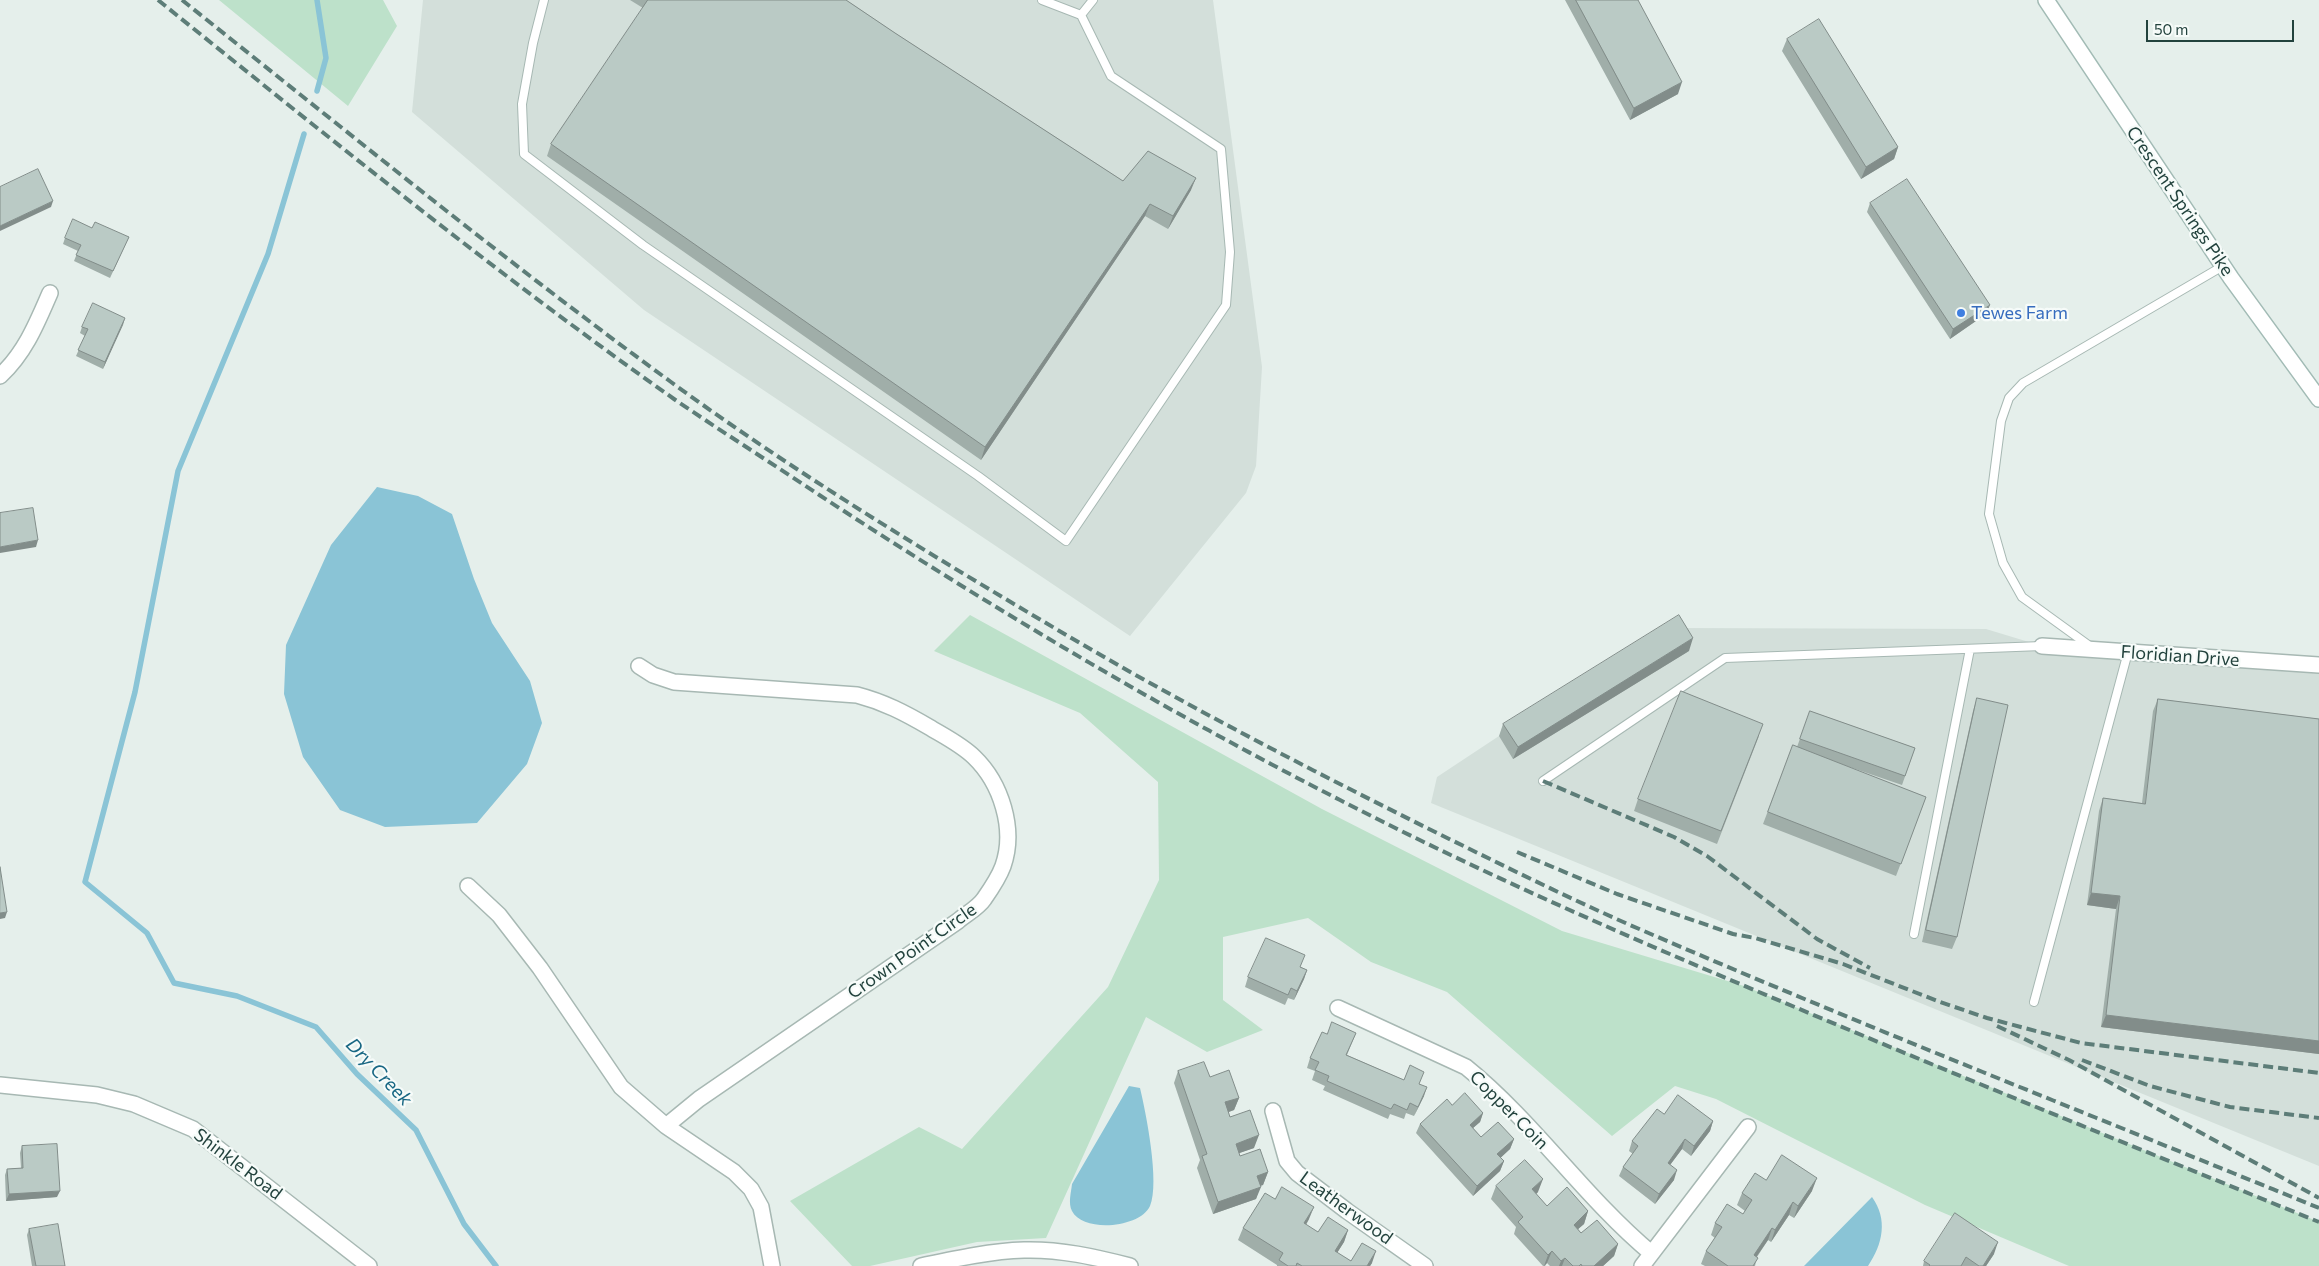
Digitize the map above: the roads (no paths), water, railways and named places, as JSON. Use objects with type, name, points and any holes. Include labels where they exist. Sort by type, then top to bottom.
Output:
[{"type":"street","name":"Crescent Springs Pike","points":[[2046,0],[2223,266],[2319,399]]},
{"type":"street","points":[[0,376],[20,353],[32,335],[50,292]]},
{"type":"street","name":"Floridian Drive","points":[[2042,646],[2319,665]]},
{"type":"street","name":"Crown Point Circle","points":[[639,666],[653,675],[682,683],[857,695],[878,700],[898,708],[973,756],[988,773],[999,792],[1006,816],[1007,842],[1004,865],[983,901],[958,921],[699,1099],[666,1126]]},
{"type":"street","points":[[468,886],[500,915],[540,968],[621,1087],[666,1126],[734,1172],[751,1189],[761,1207],[772,1266]]},
{"type":"street","name":"Copper Coin","points":[[1338,1008],[1466,1067],[1480,1078],[1540,1139],[1630,1235],[1651,1253]]},
{"type":"street","name":"Shinkle Road","points":[[0,1085],[97,1095],[134,1104],[193,1129],[369,1266]]},
{"type":"street","name":"Leatherwood","points":[[1274,1111],[1288,1161],[1297,1173],[1347,1212],[1425,1266]]},
{"type":"street","points":[[1642,1266],[1679,1220],[1748,1127]]},
{"type":"street","points":[[921,1266],[990,1253],[1024,1250],[1065,1252],[1130,1266]]},
{"type":"lane","points":[[544,0],[533,43],[522,104],[524,154],[644,245],[978,476],[1066,541],[1226,305],[1230,252],[1221,148],[1111,76],[1081,15],[1042,0]]},
{"type":"lane","points":[[1081,15],[1092,0]]},
{"type":"lane","points":[[2095,649],[2022,597],[2002,563],[1989,514],[2001,421],[2009,398],[2023,383],[2223,266]]},
{"type":"lane","points":[[1544,781],[1725,658],[2042,646]]},
{"type":"lane","points":[[1914,934],[1970,648]]},
{"type":"lane","points":[[2034,1002],[2128,652]]},
{"type":"water","points":[[377,487],[418,496],[452,514],[474,579],[492,623],[530,681],[542,723],[527,764],[477,823],[385,827],[340,810],[303,757],[284,694],[286,645],[331,545]]},
{"type":"water","points":[[1129,1086],[1140,1088],[1148,1130],[1154,1181],[1150,1206],[1135,1219],[1124,1223],[1099,1225],[1087,1223],[1078,1218],[1072,1211],[1070,1201],[1072,1184]]},
{"type":"water","points":[[1872,1197],[1880,1214],[1882,1232],[1877,1249],[1868,1266],[1804,1266]]},
{"type":"waterway","points":[[317,0],[326,58],[317,91]]},
{"type":"waterway","name":"Dry Creek","points":[[304,134],[268,254],[178,471],[135,692],[85,882],[147,933],[174,983],[237,996],[316,1027],[357,1074],[416,1130],[464,1224],[496,1266]]},
{"type":"railway","points":[[158,0],[478,254],[674,399],[923,562],[1129,686],[1340,800],[1452,856],[1566,908],[1681,959],[1862,1035],[2319,1222]]},
{"type":"railway","points":[[182,0],[486,242],[671,382],[767,449],[866,514],[1112,662],[1247,736],[1338,783],[1605,914],[1888,1033],[2319,1208]]},
{"type":"railway","points":[[1543,781],[1674,837],[1707,856],[1817,939],[1870,968]]},
{"type":"railway","points":[[1517,852],[1617,894],[1733,934],[1755,938],[1843,964],[1940,1002],[1987,1018],[2081,1043],[2319,1073]]},
{"type":"railway","points":[[1997,1026],[2069,1060],[2319,1198]]},
{"type":"railway","points":[[2082,1060],[2150,1086],[2230,1107],[2319,1118]]},
{"type":"place","name":"Tewes Farm","points":[[1961,313]]}]
